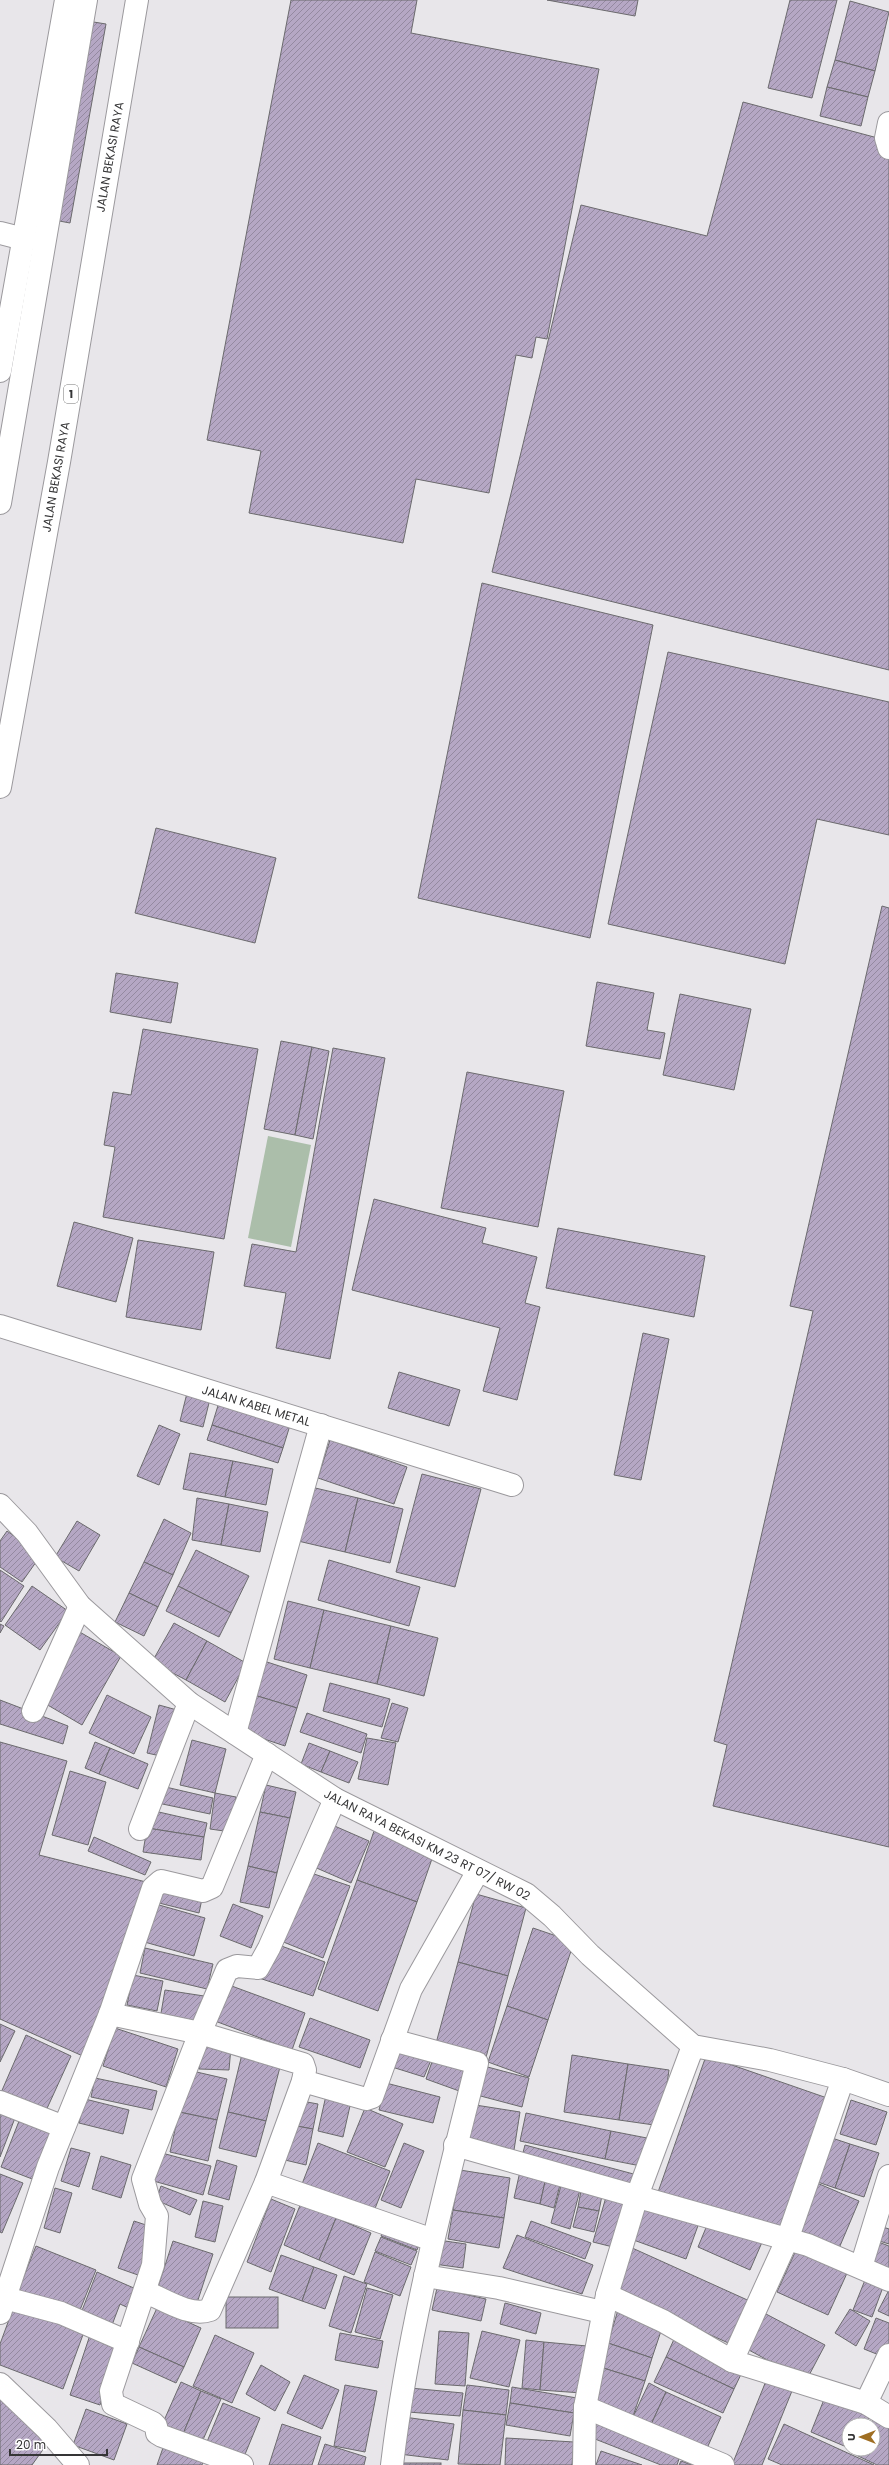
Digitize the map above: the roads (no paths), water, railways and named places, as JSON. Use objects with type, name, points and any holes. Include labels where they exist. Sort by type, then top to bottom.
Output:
[{"type":"main road","points":[[0,371],[66,0]]},
{"type":"main road","points":[[0,503],[86,0]]},
{"type":"main road","name":"JALAN BEKASI RAYA","points":[[0,787],[59,462],[137,0]]},
{"type":"main road","points":[[889,123],[886,138],[889,148]]},
{"type":"main road","points":[[0,233],[24,239]]},
{"type":"main road","name":"JALAN KABEL METAL","points":[[0,1326],[98,1358],[321,1425],[512,1485]]},
{"type":"main road","points":[[235,1733],[321,1425]]},
{"type":"main road","name":"JALAN RAYA BEKASI KM 23 RT 07/ RW 02","points":[[0,1505],[28,1532],[80,1606],[189,1703],[335,1799],[526,1894],[552,1916],[590,1956],[693,2046]]},
{"type":"main road","points":[[33,1711],[80,1606]]},
{"type":"main road","points":[[140,1829],[189,1703]]},
{"type":"main road","points":[[128,2342],[61,2313],[2,2305],[32,2213],[64,2127],[110,2014],[156,1884],[161,1881],[203,1890],[212,1887],[267,1754]]},
{"type":"main road","points":[[242,2465],[162,2436],[157,2433],[156,2426],[153,2423],[113,2404],[111,2391],[154,2265],[157,2216],[150,2204],[143,2179],[200,2033],[227,1970],[237,1966],[258,1968],[263,1960],[335,1799]]},
{"type":"main road","points":[[303,2080],[366,2099],[372,2097],[411,1989],[478,1871]]},
{"type":"main road","points":[[110,2014],[200,2033],[303,2064],[305,2070],[303,2080],[266,2182],[210,2310],[201,2313],[192,2311],[146,2292]]},
{"type":"main road","points":[[392,2040],[477,2063],[455,2145],[425,2276],[404,2384],[392,2465]]},
{"type":"main road","points":[[584,2465],[585,2407],[604,2304],[637,2196],[693,2046],[770,2060],[843,2079],[889,2095]]},
{"type":"main road","points":[[732,2361],[787,2240],[843,2079]]},
{"type":"main road","points":[[0,2102],[64,2127]]},
{"type":"main road","points":[[455,2145],[808,2245],[889,2280]]},
{"type":"main road","points":[[861,2267],[889,2176]]},
{"type":"main road","points":[[266,2182],[433,2240]]},
{"type":"main road","points":[[425,2276],[604,2304],[663,2322],[732,2361],[866,2402],[889,2417]]},
{"type":"main road","points":[[866,2402],[889,2355]]},
{"type":"main road","points":[[0,2384],[47,2429],[78,2465]]},
{"type":"main road","points":[[585,2407],[718,2464]]}]
